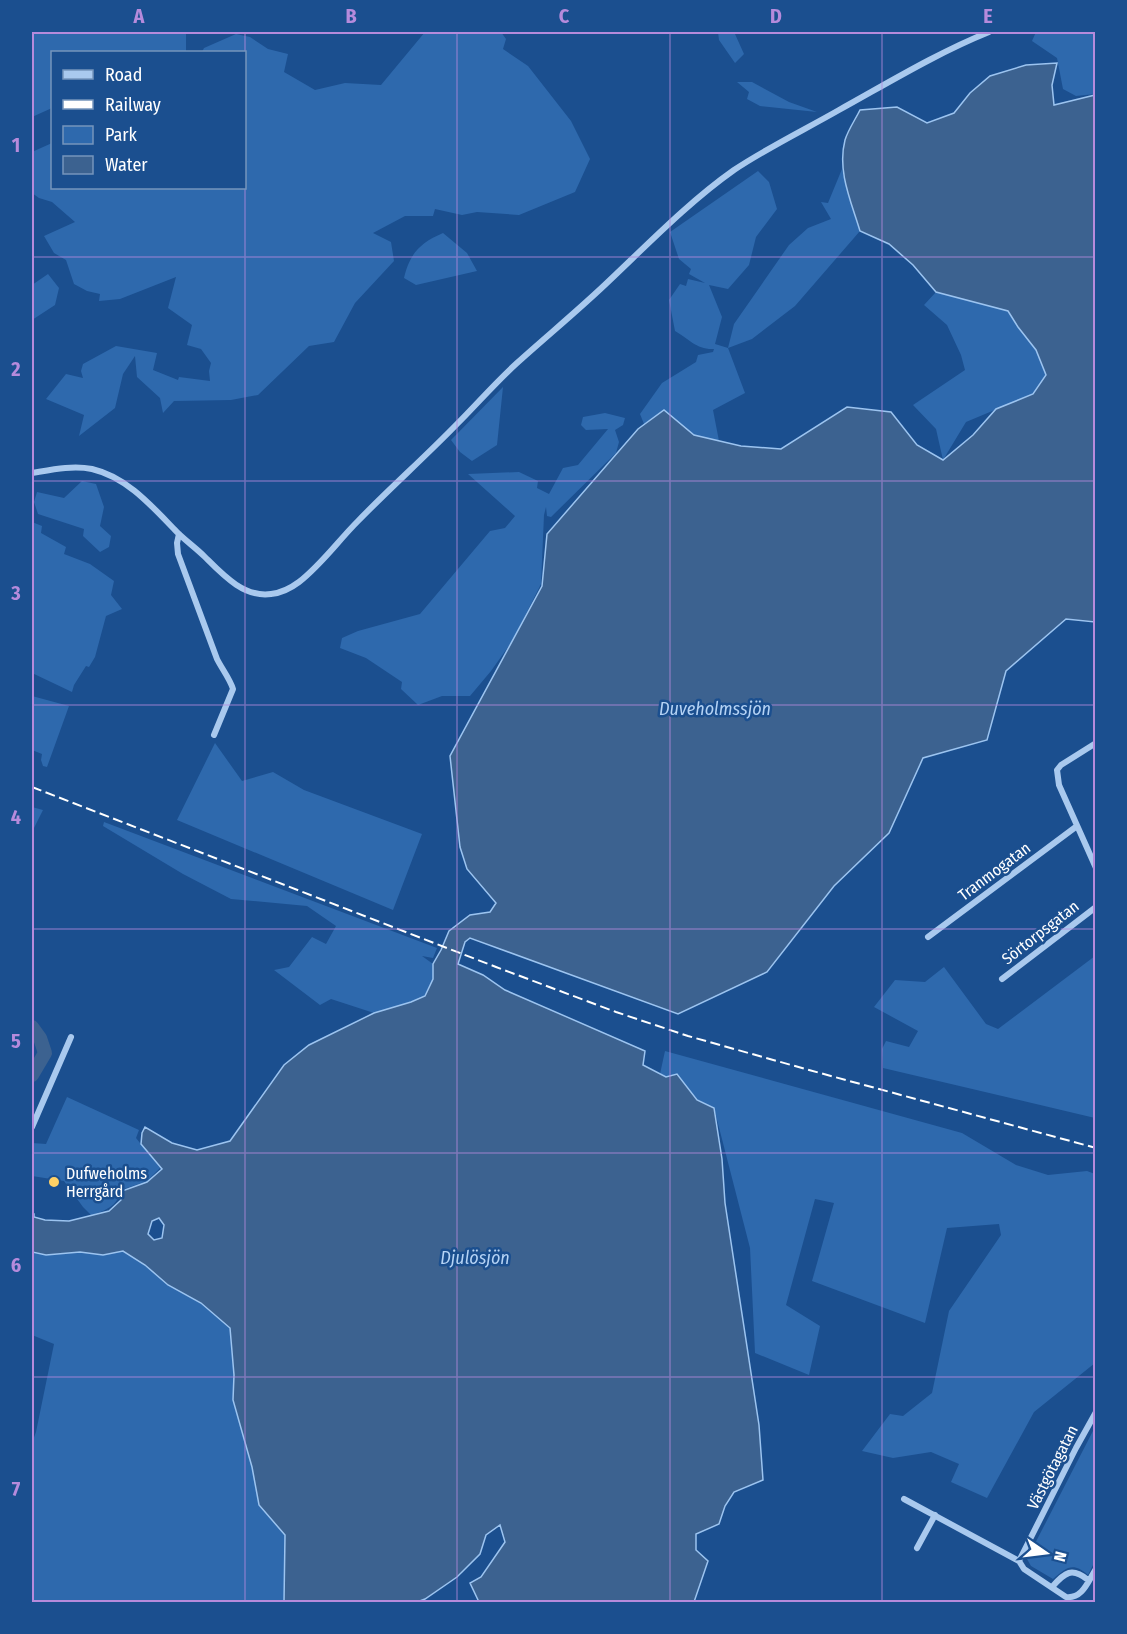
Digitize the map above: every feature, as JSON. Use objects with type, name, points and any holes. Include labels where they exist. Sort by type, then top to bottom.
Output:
[{"type":"street","points":[[32,473],[80,468],[108,475],[135,491],[218,571],[235,584],[261,594],[272,594],[291,588],[312,570],[515,365],[656,236],[720,181],[766,151],[871,91],[989,32]]},
{"type":"street","points":[[179,534],[178,554],[217,659],[233,689],[214,735]]},
{"type":"street","points":[[1095,743],[1057,770],[1059,785],[1095,868]]},
{"type":"street","name":"Tranmogatan","points":[[928,937],[1077,826]]},
{"type":"street","name":"Sörtorpsgatan","points":[[1002,979],[1095,907]]},
{"type":"street","points":[[32,1127],[71,1038]]},
{"type":"street","name":"Västgötagatan","points":[[1019,1561],[1095,1412]]},
{"type":"street","points":[[904,1498],[1019,1561],[1024,1569],[1066,1597],[1074,1598],[1081,1593],[1095,1569]]},
{"type":"street","points":[[917,1548],[935,1515]]},
{"type":"street","points":[[1052,1587],[1071,1572],[1077,1572],[1088,1580]]},
{"type":"green space","points":[[32,32],[186,32],[186,51],[51,51],[51,108],[32,117]]},
{"type":"green space","points":[[425,32],[501,32],[506,39],[503,49],[528,66],[571,121],[590,159],[575,192],[519,215],[477,212],[462,215],[435,209],[433,216],[405,216],[373,233],[391,242],[394,261],[355,303],[334,342],[309,346],[258,395],[231,400],[174,401],[163,413],[160,398],[137,377],[135,356],[123,374],[115,408],[79,436],[84,415],[46,399],[66,374],[83,378],[81,371],[83,364],[116,346],[157,353],[153,370],[178,380],[179,377],[210,381],[211,363],[201,349],[187,345],[192,325],[168,308],[176,277],[120,299],[99,301],[100,294],[87,291],[74,284],[66,260],[54,253],[44,236],[75,222],[52,202],[32,193],[32,152],[51,143],[51,189],[246,189],[246,51],[202,51],[204,48],[236,34],[250,37],[268,49],[288,54],[284,72],[315,90],[345,83],[381,85]]},
{"type":"green space","points":[[718,32],[740,32],[735,34],[744,54],[735,63],[719,40]]},
{"type":"green space","points":[[1036,32],[1095,32],[1095,94],[1076,96],[1063,89],[1057,58],[1032,41]]},
{"type":"green space","points":[[737,82],[752,82],[789,102],[817,112],[760,106],[747,99],[749,92]]},
{"type":"green space","points":[[842,169],[860,231],[795,306],[752,339],[728,348],[734,324],[789,245],[808,228],[831,219],[821,202],[828,203]]},
{"type":"green space","points":[[758,171],[769,182],[777,209],[756,237],[749,265],[728,289],[709,285],[722,317],[715,344],[728,348],[745,393],[713,410],[719,441],[693,435],[664,410],[644,424],[640,414],[662,383],[696,362],[698,355],[713,352],[714,349],[698,346],[675,331],[669,300],[680,284],[686,286],[688,279],[705,283],[689,274],[691,269],[679,259],[670,232]]},
{"type":"green space","points":[[443,233],[467,253],[477,271],[416,285],[404,278],[409,262],[417,250]]},
{"type":"green space","points":[[48,274],[59,288],[55,305],[32,320],[32,285]]},
{"type":"green space","points":[[936,292],[1008,311],[1036,350],[1046,375],[1033,394],[966,422],[943,460],[936,429],[913,405],[965,370],[961,355],[947,325],[924,305]]},
{"type":"green space","points":[[503,387],[497,445],[472,461],[460,452],[451,440]]},
{"type":"green space","points":[[605,413],[625,418],[623,425],[615,430],[619,442],[616,453],[551,517],[547,516],[546,507],[541,584],[513,640],[470,696],[442,696],[418,705],[401,689],[402,682],[366,658],[340,648],[342,638],[358,631],[420,614],[490,531],[505,528],[515,516],[468,474],[519,472],[538,481],[537,488],[549,494],[563,468],[578,465],[608,429],[586,430],[581,425],[583,417]]},
{"type":"green space","points":[[82,481],[96,484],[104,507],[100,526],[111,536],[109,547],[100,552],[83,536],[84,529],[38,514],[34,502],[37,492],[64,498]]},
{"type":"green space","points":[[32,522],[42,526],[41,533],[66,547],[64,554],[90,564],[114,581],[111,595],[122,609],[106,616],[95,657],[89,667],[86,666],[72,692],[32,673]]},
{"type":"green space","points":[[32,696],[69,706],[47,767],[43,766],[42,754],[32,750]]},
{"type":"green space","points":[[215,743],[242,781],[273,772],[304,790],[422,834],[393,910],[177,820]]},
{"type":"green space","points":[[32,807],[43,810],[32,832]]},
{"type":"green space","points":[[104,822],[437,948],[433,958],[422,956],[433,964],[433,979],[425,996],[374,1013],[331,999],[320,1005],[274,970],[289,967],[312,937],[326,944],[336,926],[307,906],[231,899],[183,874],[103,826]]},
{"type":"green space","points":[[1095,956],[1095,1118],[883,1068],[882,1049],[886,1041],[909,1047],[918,1031],[874,1007],[895,980],[925,982],[944,967],[986,1024],[998,1029]]},
{"type":"green space","points":[[665,1051],[962,1133],[1016,1165],[1048,1175],[1087,1171],[1095,1174],[1095,1363],[1034,1412],[987,1498],[951,1482],[959,1464],[931,1452],[893,1458],[862,1451],[890,1414],[903,1416],[932,1393],[949,1311],[1001,1235],[999,1224],[947,1228],[925,1323],[812,1281],[834,1203],[815,1199],[786,1305],[820,1326],[809,1375],[755,1353],[750,1248],[714,1108],[697,1100],[677,1074],[666,1077],[660,1074]]},
{"type":"green space","points":[[67,1097],[139,1130],[136,1138],[160,1168],[147,1181],[121,1190],[117,1200],[110,1207],[91,1215],[64,1181],[32,1176],[32,1143],[46,1144]]},
{"type":"green space","points":[[123,1251],[145,1265],[168,1285],[201,1303],[230,1328],[234,1375],[233,1400],[252,1467],[259,1505],[285,1535],[284,1602],[32,1602],[32,1443],[54,1344],[32,1335],[32,1252],[46,1255],[80,1252],[103,1255]]},
{"type":"green space","points":[[1095,1427],[1095,1561],[1088,1575],[1074,1567],[1062,1571],[1053,1579],[1031,1566],[1027,1559]]},
{"type":"water","points":[[1057,63],[1052,85],[1054,105],[1095,95],[1095,622],[1066,619],[1006,671],[987,740],[923,758],[889,833],[834,886],[767,972],[678,1014],[470,938],[465,942],[458,964],[483,975],[505,990],[645,1051],[643,1065],[666,1077],[677,1074],[697,1100],[714,1108],[722,1159],[725,1203],[759,1425],[763,1480],[734,1492],[725,1506],[719,1524],[696,1534],[696,1550],[708,1561],[694,1602],[479,1602],[470,1583],[481,1577],[505,1542],[500,1525],[486,1535],[480,1554],[457,1577],[417,1602],[284,1602],[285,1535],[259,1505],[252,1467],[233,1400],[234,1375],[230,1328],[201,1303],[168,1285],[145,1265],[123,1251],[103,1255],[80,1252],[46,1255],[32,1252],[32,1214],[34,1217],[45,1220],[69,1221],[109,1211],[121,1200],[122,1191],[147,1182],[162,1169],[141,1144],[145,1127],[172,1143],[197,1150],[230,1141],[284,1065],[309,1045],[374,1013],[425,996],[433,979],[433,964],[449,931],[470,915],[490,912],[496,903],[467,869],[460,847],[450,756],[542,586],[547,534],[638,429],[664,410],[694,435],[741,446],[781,449],[847,407],[891,412],[917,445],[943,460],[973,435],[996,409],[1033,394],[1046,375],[1036,350],[1008,311],[936,292],[913,265],[889,244],[860,231],[846,186],[843,163],[845,140],[860,110],[897,107],[927,123],[954,113],[970,93],[990,76],[1026,65]],"holes":[[[159,1218],[164,1225],[162,1238],[154,1240],[148,1234],[152,1221]]]},
{"type":"waterway","points":[[32,1027],[40,1038],[45,1053],[32,1075]]},
{"type":"railway","points":[[32,787],[616,1012],[688,1036],[1096,1148]]},
{"type":"place","name":"Dufweholms Herrgård","points":[[54,1182]]},
{"type":"water label","name":"Duveholmssjön","points":[[715,709]]},
{"type":"water label","name":"Djulösjön","points":[[475,1258]]}]
